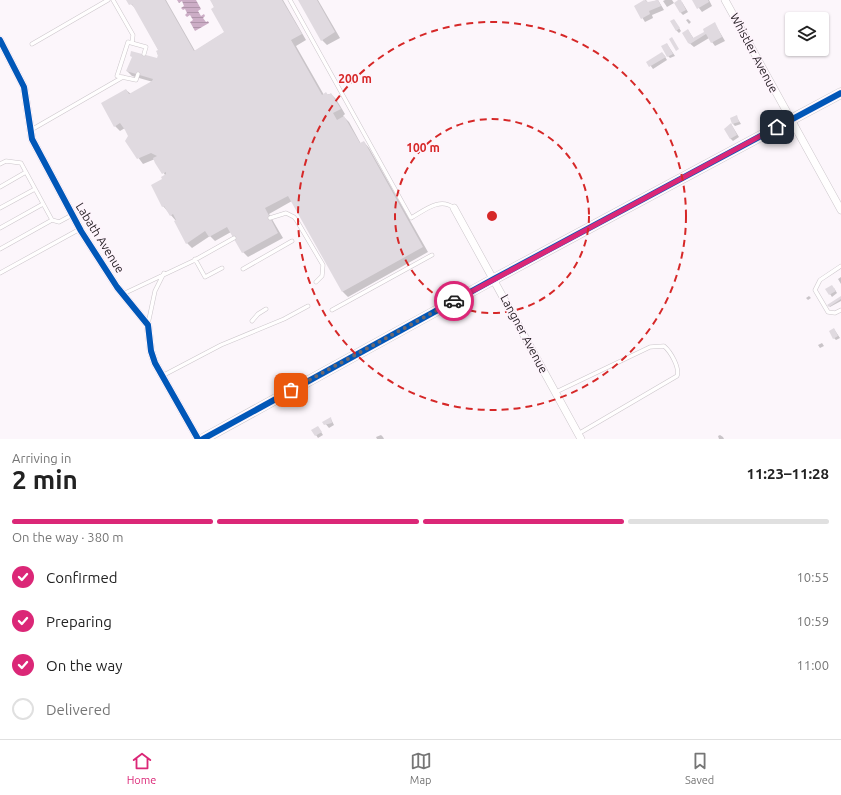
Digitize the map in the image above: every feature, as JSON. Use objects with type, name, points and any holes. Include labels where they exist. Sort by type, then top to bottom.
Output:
[{"type":"street","name":"Whistler Avenue","points":[[725,0],[841,210]]},
{"type":"street","name":"Labath Avenue","points":[[0,40],[24,87],[32,139],[80,229],[123,294],[148,325]]},
{"type":"street","points":[[203,439],[494,279],[841,92]]},
{"type":"street","name":"Langner Avenue","points":[[454,208],[579,436]]},
{"type":"street","points":[[148,325],[151,351],[162,376],[198,439]]},
{"type":"lane","points":[[32,44],[108,0]]},
{"type":"lane","points":[[113,0],[133,35],[132,43]]},
{"type":"lane","points":[[290,0],[412,218],[440,203],[448,204],[454,208]]},
{"type":"lane","points":[[138,74],[136,80],[117,76],[128,42],[146,47],[144,54]]},
{"type":"lane","points":[[30,130],[122,77]]},
{"type":"lane","points":[[0,164],[6,161],[21,163],[52,220],[59,222],[72,216]]},
{"type":"lane","points":[[0,187],[26,172]]},
{"type":"lane","points":[[0,208],[35,189]]},
{"type":"lane","points":[[0,228],[43,204]]},
{"type":"lane","points":[[270,218],[286,213],[294,217],[297,221],[323,265],[322,276],[316,282]]},
{"type":"lane","points":[[0,249],[52,220]]},
{"type":"lane","points":[[0,273],[80,229]]},
{"type":"lane","points":[[123,294],[234,238]]},
{"type":"lane","points":[[243,269],[292,241]]},
{"type":"lane","points":[[332,310],[432,255]]},
{"type":"lane","points":[[195,259],[205,278],[222,268]]},
{"type":"lane","points":[[841,266],[820,280],[815,290],[828,312],[832,313],[841,310]]},
{"type":"lane","points":[[148,325],[156,292],[164,273]]},
{"type":"lane","points":[[162,376],[221,345],[284,319],[308,306]]},
{"type":"lane","points":[[252,321],[258,314],[266,309]]},
{"type":"lane","points":[[555,392],[650,347],[660,345],[666,348],[677,366],[679,371],[677,376],[579,436]]},
{"type":"shaded area","points":[[177,0],[196,0],[201,9],[198,11],[201,16],[204,14],[205,16],[203,18],[209,23],[195,31],[190,22],[193,20],[190,15],[187,17],[185,15],[187,13],[185,9],[183,10],[181,8],[184,6],[182,1],[179,3]]},
{"type":"building","points":[[126,0],[165,0],[194,51],[224,32],[211,9],[214,7],[210,0],[282,0],[302,34],[291,40],[322,95],[326,92],[328,95],[331,93],[341,109],[333,113],[337,120],[344,116],[360,143],[364,141],[423,247],[342,292],[288,196],[265,208],[278,233],[242,253],[227,227],[209,237],[205,231],[186,244],[174,221],[176,220],[173,214],[170,216],[164,206],[162,207],[151,185],[162,179],[161,177],[166,174],[166,172],[162,174],[155,163],[153,158],[157,156],[151,153],[137,159],[125,141],[128,136],[125,130],[120,123],[114,127],[101,103],[126,89],[129,94],[153,79],[126,71],[132,57],[130,56],[131,51],[157,58],[158,55],[156,51],[158,50],[132,4],[129,5]]},
{"type":"building","points":[[298,0],[317,0],[335,32],[321,41]]},
{"type":"building","points":[[644,0],[648,2],[658,0],[661,6],[649,11],[650,14],[641,19],[634,6]]},
{"type":"building","points":[[681,0],[686,10],[680,13],[674,3]]},
{"type":"building","points":[[692,0],[708,0],[709,2],[697,9]]},
{"type":"building","points":[[674,19],[680,28],[676,31],[670,21]]},
{"type":"building","points":[[715,22],[722,37],[711,43],[706,34],[690,44],[682,33],[688,29],[693,38],[704,32],[703,29]]},
{"type":"building","points":[[672,37],[679,49],[676,51],[669,39]]},
{"type":"building","points":[[667,43],[673,54],[667,57],[661,46]]},
{"type":"building","points":[[662,52],[666,57],[649,67],[646,62]]},
{"type":"building","points":[[737,115],[739,122],[732,124],[730,118]]},
{"type":"building","points":[[731,123],[737,135],[730,139],[724,129]]},
{"type":"building","points":[[832,285],[836,291],[829,295],[825,289]]},
{"type":"building","points":[[841,296],[841,299],[829,307],[827,305]]},
{"type":"building","points":[[834,328],[838,336],[833,339],[829,331]]},
{"type":"building","points":[[331,417],[332,423],[324,425],[322,422]]},
{"type":"building","points":[[318,426],[322,432],[315,436],[311,430]]},
{"type":"cycle path","points":[[0,40],[24,87],[32,139],[81,231],[117,287],[148,325],[151,351],[155,363],[198,439]]},
{"type":"cycle path","points":[[203,439],[494,279],[841,93]]},
{"type":"way so far","points":[[291,390],[454,301]]},
{"type":"route","points":[[454,301],[777,127]]}]
